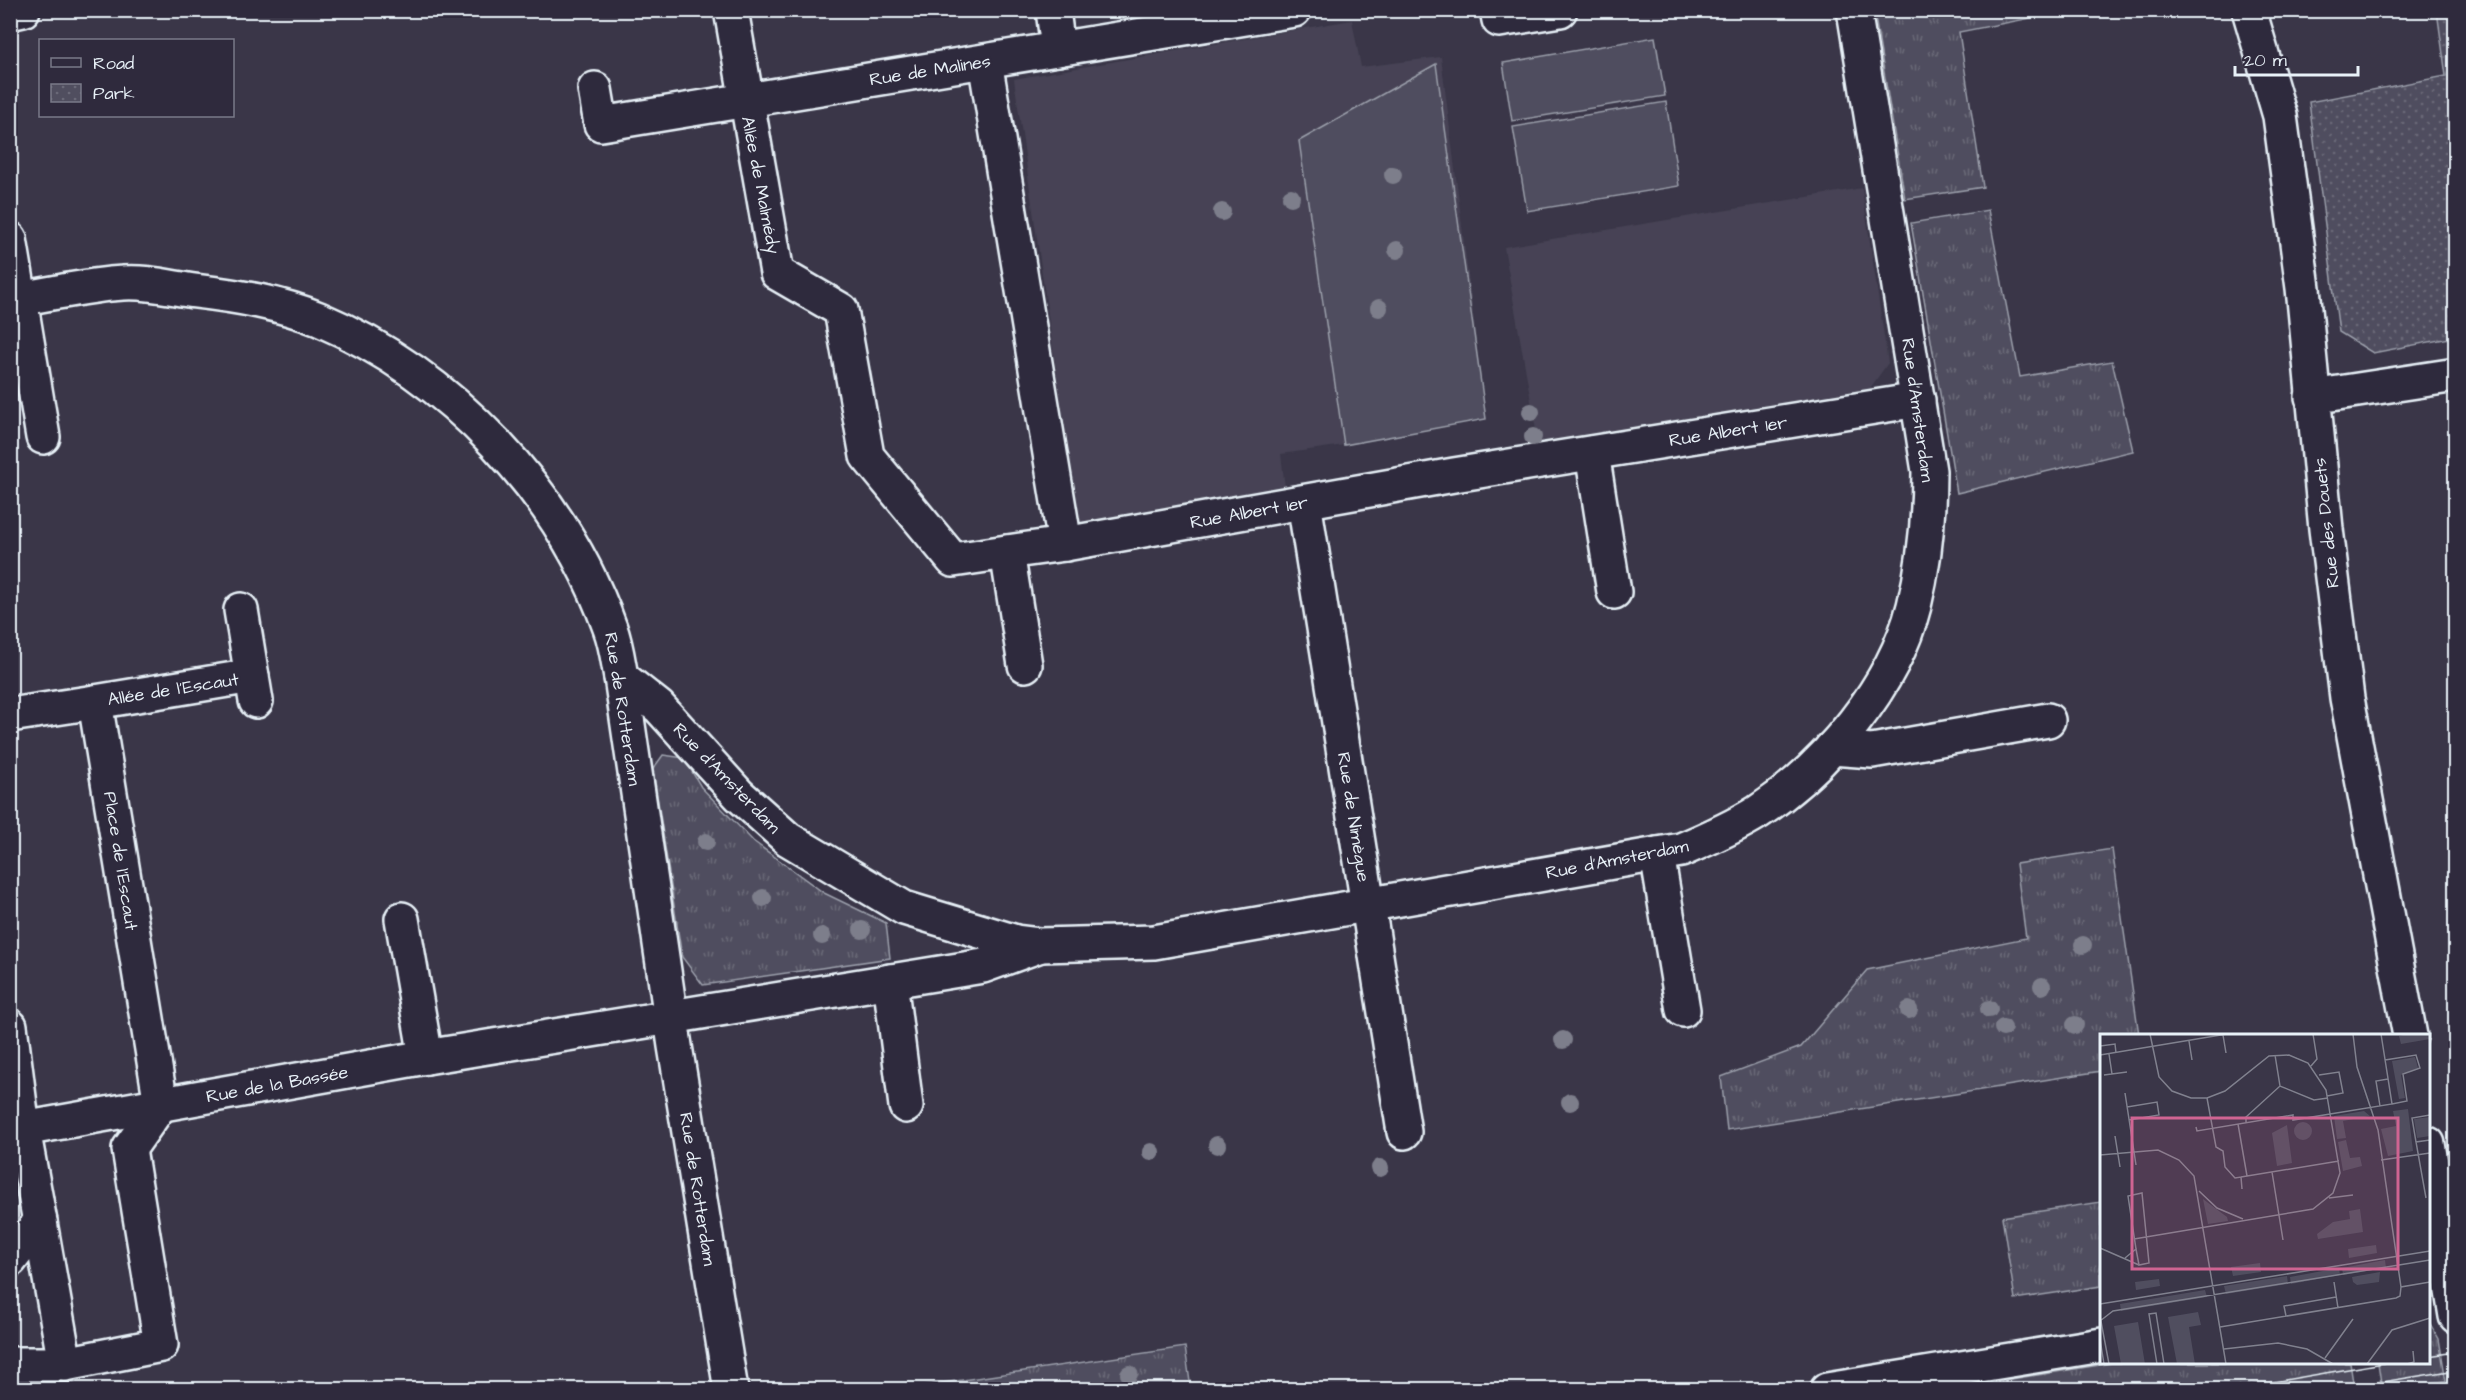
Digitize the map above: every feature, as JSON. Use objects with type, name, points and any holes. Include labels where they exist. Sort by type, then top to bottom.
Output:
[{"type":"street","points":[[10,13],[23,10]]},
{"type":"street","name":"Allée de Malmédy","points":[[731,10],[777,273],[841,310],[867,456],[953,560],[1065,544]]},
{"type":"street","points":[[1053,10],[1058,49]]},
{"type":"street","name":"Rue de Malines","points":[[595,88],[601,124],[1294,10]]},
{"type":"street","points":[[1497,10],[1499,21],[1560,10]]},
{"type":"street","name":"Rue d'Amsterdam","points":[[621,677],[659,707],[739,795],[788,839],[904,908],[1000,938],[1040,945],[1154,942],[1681,850],[1757,813],[1781,795],[1832,748],[1870,704],[1892,662],[1914,608],[1924,559],[1929,511],[1929,471],[1854,10]]},
{"type":"street","name":"Rue des Douets","points":[[2249,10],[2280,116],[2303,288],[2347,698],[2410,1034]]},
{"type":"street","points":[[985,61],[1065,544]]},
{"type":"street","points":[[10,239],[15,300],[43,437]]},
{"type":"street","name":"Rue de Rotterdam","points":[[15,300],[124,282],[244,297],[318,318],[384,351],[440,393],[494,441],[545,504],[573,545],[611,630],[621,677],[731,1389]]},
{"type":"street","points":[[2313,397],[2456,375]]},
{"type":"street","name":"Rue Albert 1er","points":[[1065,544],[1592,453],[1918,400]]},
{"type":"street","points":[[1592,453],[1614,592]]},
{"type":"street","name":"Rue de Nimègue","points":[[1304,502],[1404,1132]]},
{"type":"street","points":[[1007,552],[1025,665]]},
{"type":"street","name":"Allée de l'Escaut","points":[[95,702],[254,688],[241,610]]},
{"type":"street","points":[[10,715],[95,702]]},
{"type":"street","name":"Place de l'Escaut","points":[[95,702],[160,1104]]},
{"type":"street","points":[[1832,748],[1872,751],[2048,720]]},
{"type":"street","points":[[1657,854],[1683,1010]]},
{"type":"street","points":[[402,919],[426,1057]]},
{"type":"street","name":"Rue d'Amsterdam","points":[[672,1017],[983,966],[1040,945]]},
{"type":"street","points":[[890,981],[906,1107]]},
{"type":"street","name":"Rue de la Bassée","points":[[23,1129],[426,1057],[672,1017]]},
{"type":"street","points":[[10,1026],[23,1129],[65,1364]]},
{"type":"street","points":[[10,1364],[65,1364],[161,1345],[129,1149],[160,1104]]},
{"type":"street","points":[[2430,1159],[2448,1296]]},
{"type":"street","points":[[10,1260],[40,1222]]},
{"type":"street","points":[[1827,1389],[2100,1345]]},
{"type":"shaded area","points":[[1352,20],[1361,67],[1441,57],[1486,419],[1281,454],[1285,488],[1078,523],[1014,79]]},
{"type":"shaded area","points":[[1862,188],[1888,363],[1868,391],[1539,447],[1504,247]]},
{"type":"green space","points":[[1874,11],[2066,11],[1959,32],[1983,187],[1905,199]]},
{"type":"green space","points":[[2437,11],[2455,11],[2455,337],[2373,353],[2339,332],[2309,102],[2446,76]]},
{"type":"green space","points":[[1655,37],[1665,96],[1512,121],[1503,63]]},
{"type":"green space","points":[[1436,64],[1486,419],[1344,445],[1299,141]]},
{"type":"green space","points":[[1666,102],[1679,186],[1527,211],[1513,127]]},
{"type":"green space","points":[[1988,210],[2020,377],[2112,361],[2133,451],[1957,493],[1911,223]]},
{"type":"green space","points":[[663,755],[684,758],[701,787],[753,841],[824,893],[886,923],[890,958],[703,985],[682,957],[653,769]]},
{"type":"green space","points":[[2112,849],[2139,1034],[2100,1034],[2100,1071],[1727,1130],[1721,1077],[1801,1047],[1867,970],[2026,938],[2016,864]]},
{"type":"green space","points":[[2100,1202],[2100,1286],[2015,1299],[2002,1217]]},
{"type":"green space","points":[[2430,1323],[2439,1339],[2446,1381],[2382,1389],[2378,1364],[2430,1364]]},
{"type":"green space","points":[[1185,1347],[1191,1389],[923,1389],[923,1386]]},
{"type":"green space","points":[[2106,1364],[2350,1364],[2354,1389],[1949,1389]]},
{"type":"tram line","points":[[2430,1356],[2456,1352]]},
{"type":"tram line","points":[[2227,1390],[2377,1364]]},
{"type":"tram line","points":[[2333,1390],[2456,1370]]}]
